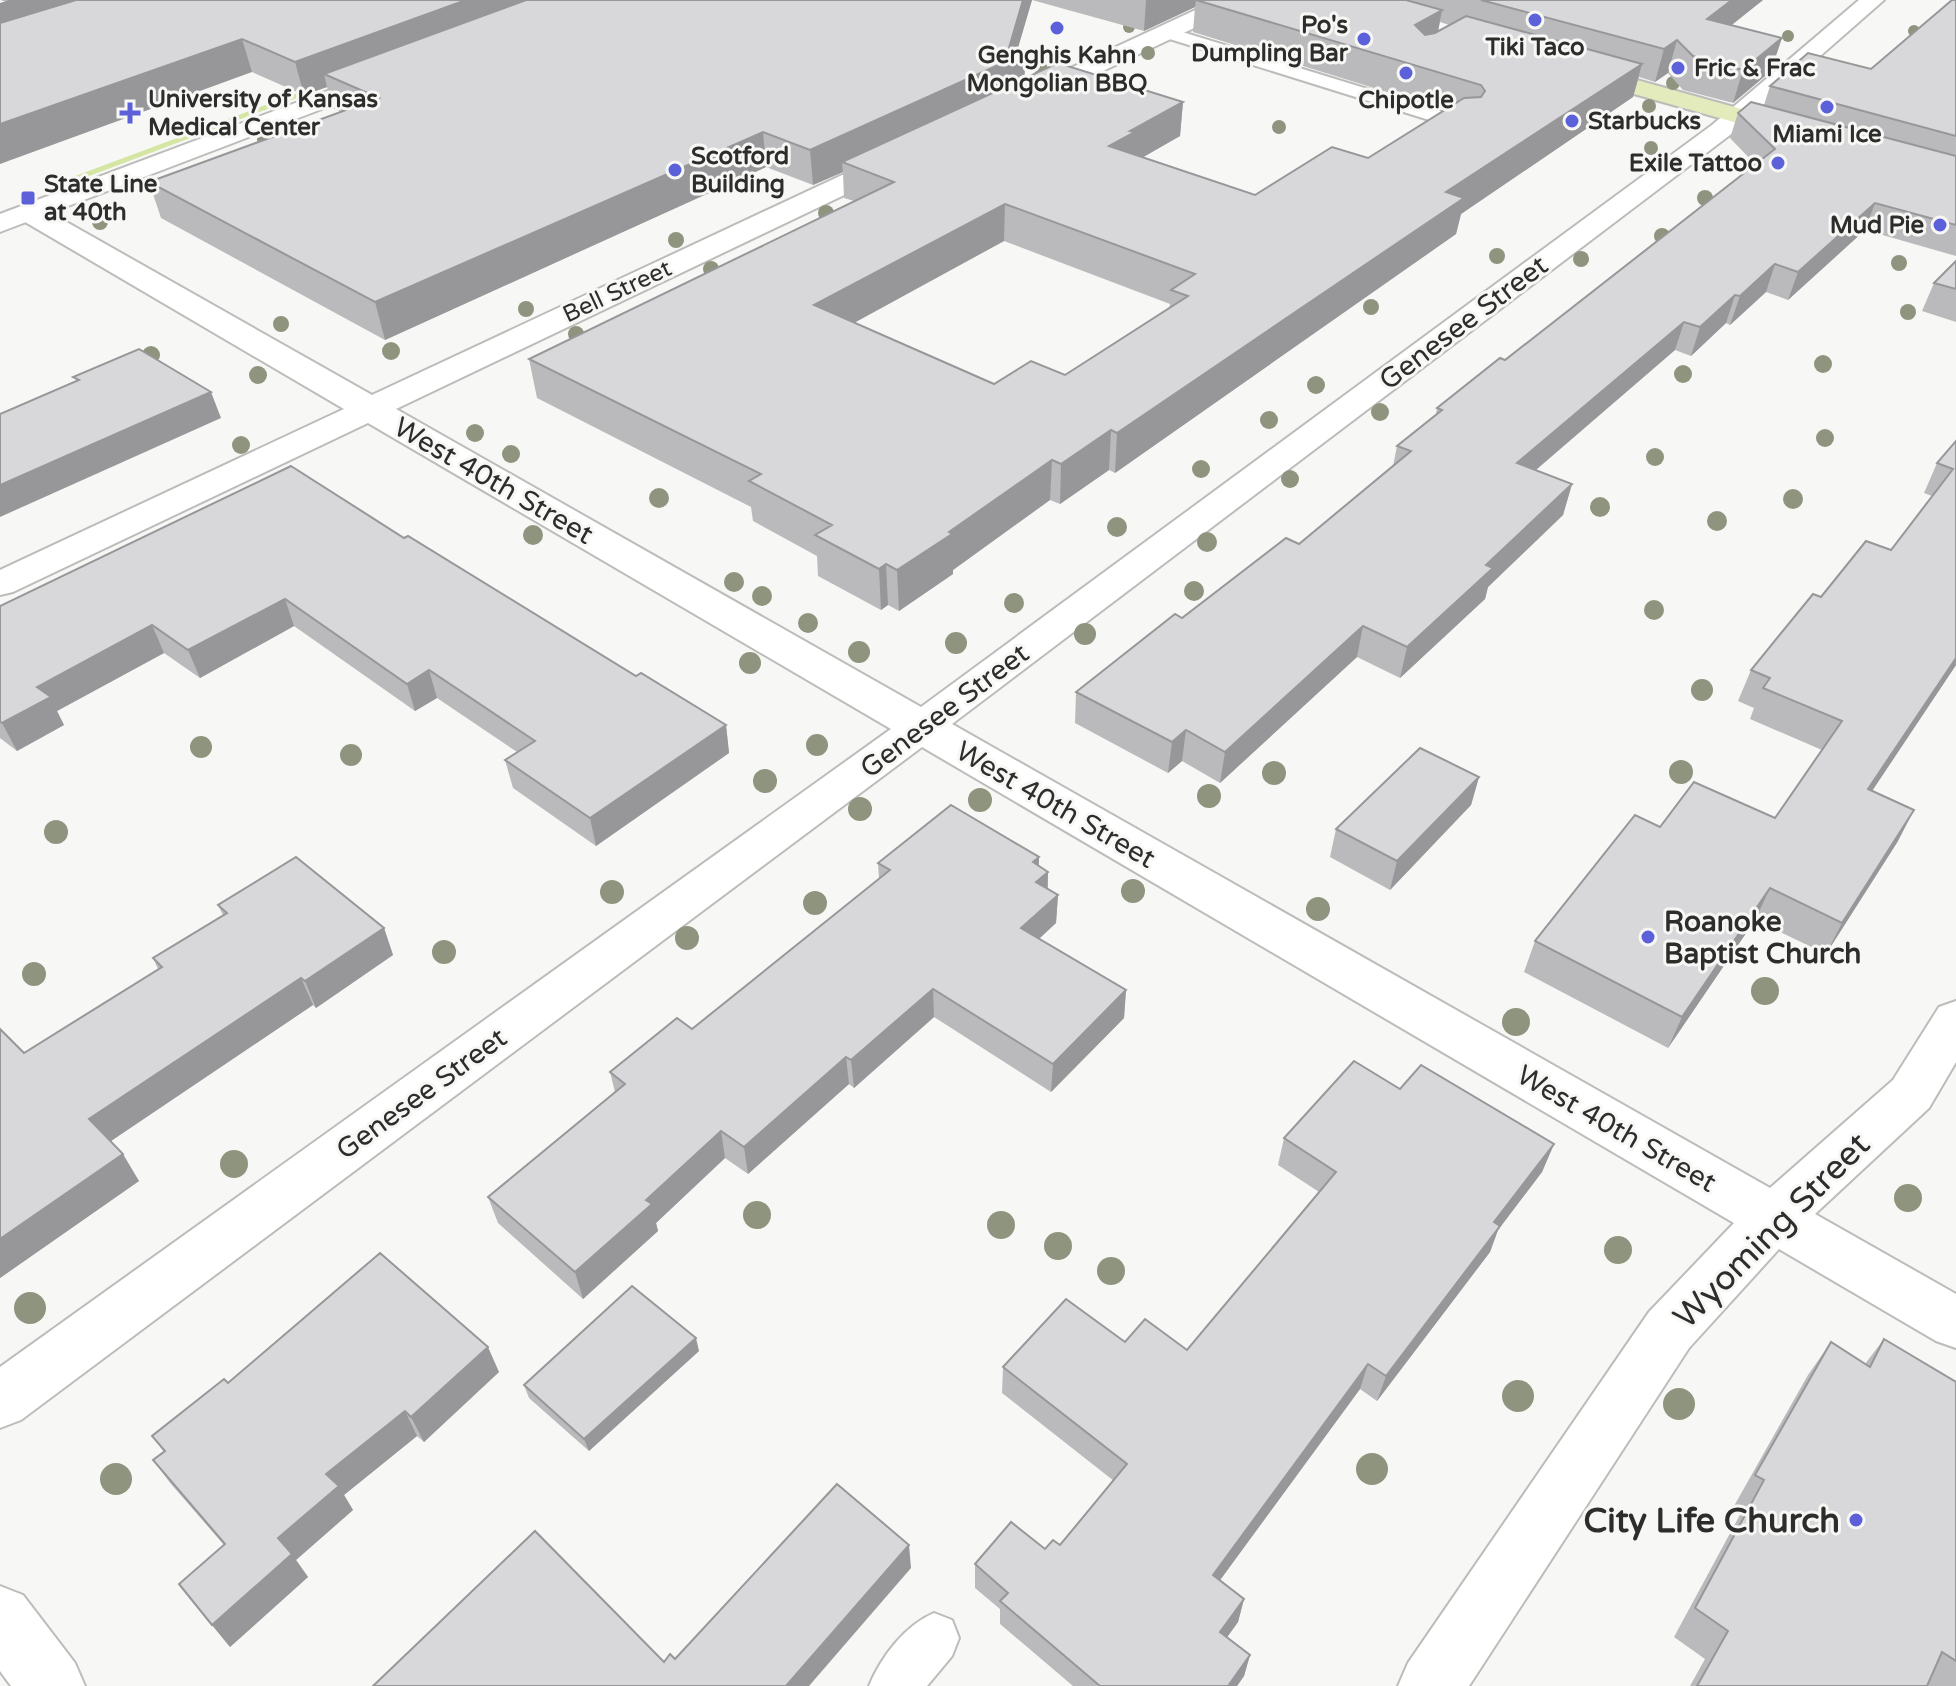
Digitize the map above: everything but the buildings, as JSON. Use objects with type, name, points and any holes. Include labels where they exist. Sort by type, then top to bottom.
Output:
[{"type":"main road","points":[[1560,66],[1811,136]]},
{"type":"street","points":[[1009,106],[1235,0]]},
{"type":"street","name":"Genesee Street","points":[[0,1401],[922,726],[1739,116],[1873,0]]},
{"type":"street","points":[[15,218],[410,67]]},
{"type":"street","name":"Bell Street","points":[[0,584],[923,147]]},
{"type":"street","name":"West 40th Street","points":[[15,218],[369,408],[1956,1323]]},
{"type":"street","name":"Wyoming Street","points":[[1431,1686],[1669,1330],[1773,1218],[1911,1094],[1956,1020]]},
{"type":"street","points":[[0,1618],[52,1686]]},
{"type":"lane","points":[[1166,32],[1465,125]]},
{"type":"lane","points":[[894,1686],[934,1638]]},
{"type":"green space","points":[[447,37],[454,39],[52,190],[51,185]]},
{"type":"place","name":"Tiki Taco","points":[[1535,20]]},
{"type":"place","name":"Genghis Kahn Mongolian BBQ","points":[[1057,28]]},
{"type":"place","name":"Po's Dumpling Bar","points":[[1364,39]]},
{"type":"place","name":"Fric & Frac","points":[[1678,68]]},
{"type":"place","name":"Chipotle","points":[[1406,73]]},
{"type":"place","name":"Miami Ice","points":[[1827,107]]},
{"type":"place","name":"University of Kansas Medical Center","points":[[130,113]]},
{"type":"place","name":"Starbucks","points":[[1572,121]]},
{"type":"place","name":"Exile Tattoo","points":[[1778,163]]},
{"type":"place","name":"Scotford Building","points":[[675,170]]},
{"type":"place","name":"State Line at 40th","points":[[28,198]]},
{"type":"place","name":"Mud Pie","points":[[1940,225]]},
{"type":"place","name":"Roanoke Baptist Church","points":[[1648,937]]},
{"type":"place","name":"City Life Church","points":[[1856,1520]]}]
